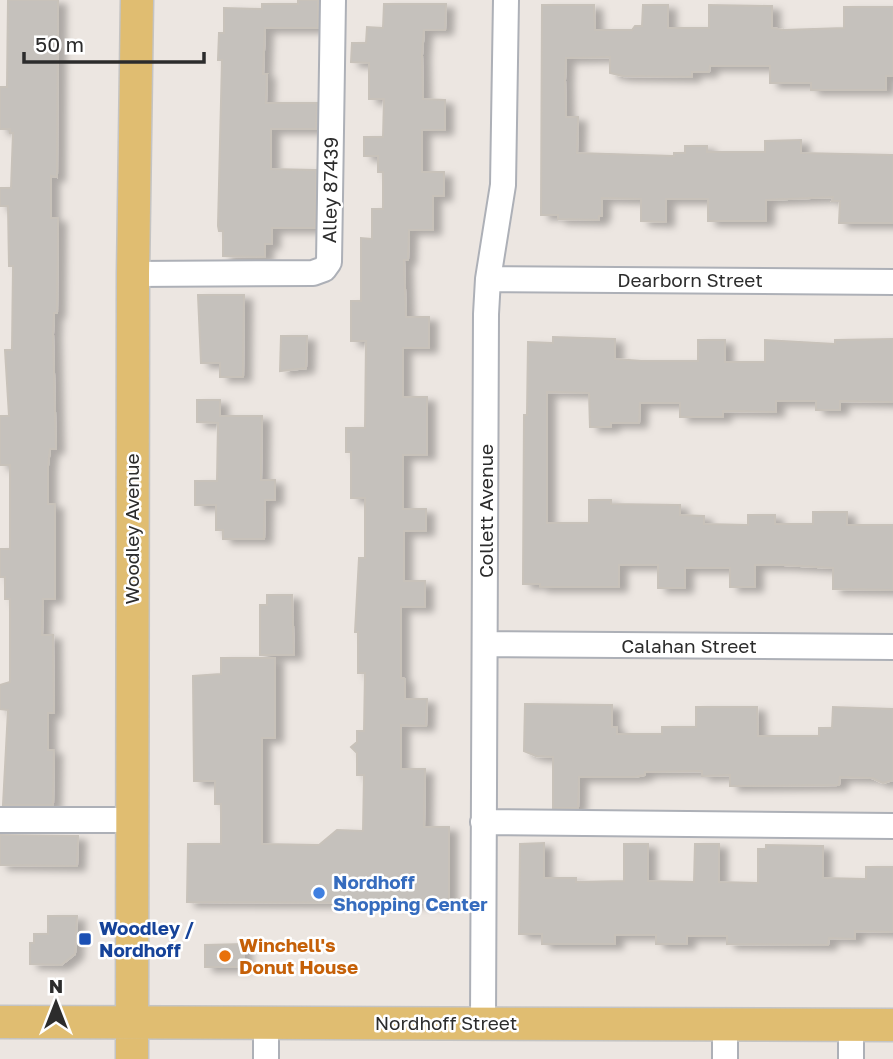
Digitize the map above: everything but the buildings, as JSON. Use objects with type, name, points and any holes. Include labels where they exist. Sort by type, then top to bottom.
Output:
[{"type":"main road","name":"Woodley Avenue","points":[[132,1059],[133,274],[137,0]]},
{"type":"main road","name":"Nordhoff Street","points":[[0,1022],[893,1025]]},
{"type":"street","name":"Alley 87439","points":[[133,274],[313,273],[324,270],[329,262],[333,0]]},
{"type":"street","name":"Collett Avenue","points":[[482,1023],[488,279],[503,185],[506,0]]},
{"type":"street","name":"Dearborn Street","points":[[488,279],[893,282]]},
{"type":"street","name":"Calahan Street","points":[[485,644],[893,647]]},
{"type":"street","points":[[0,820],[131,820]]},
{"type":"street","points":[[483,822],[893,826]]},
{"type":"street","points":[[266,1023],[266,1059]]},
{"type":"street","points":[[725,1024],[725,1059]]},
{"type":"street","points":[[851,1024],[851,1059]]},
{"type":"place","name":"Nordhoff Shopping Center","points":[[319,893]]},
{"type":"place","name":"Woodley / Nordhoff","points":[[85,939]]},
{"type":"place","name":"Winchell's Donut House","points":[[225,956]]}]
